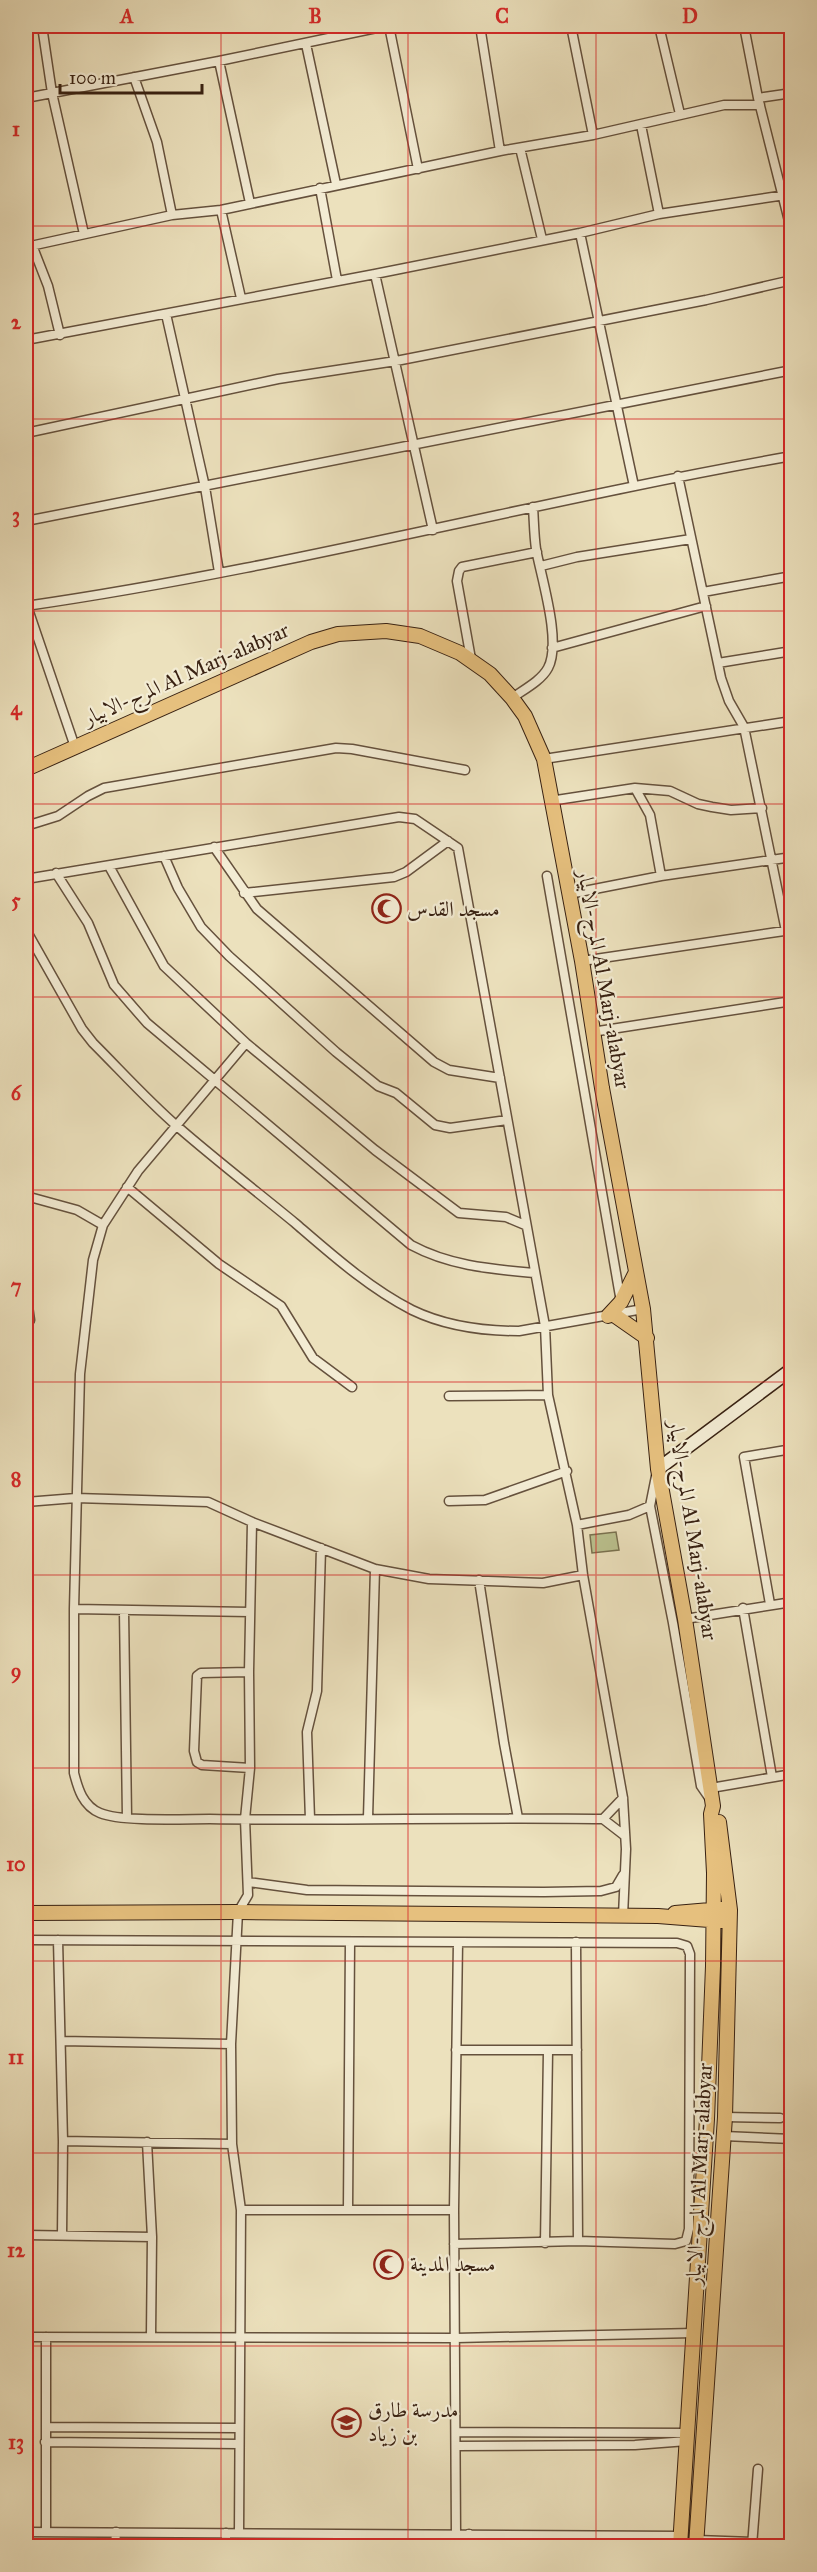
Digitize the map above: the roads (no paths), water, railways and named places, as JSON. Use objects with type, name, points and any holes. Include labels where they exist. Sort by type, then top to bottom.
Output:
[{"type":"main road","name":"المرج-الابيار Al Marj-alabyar","points":[[26,769],[311,642],[338,634],[386,631],[420,636],[441,644],[471,660],[490,674],[525,716],[544,759],[643,1309],[658,1469],[685,1619],[712,1799],[714,1943],[694,2333],[680,2541]]},
{"type":"main road","points":[[636,1272],[611,1316],[647,1338]]},
{"type":"main road","name":"المرج-الابيار Al Marj-alabyar","points":[[696,2543],[724,2136],[730,1915],[718,1814],[712,1799]]},
{"type":"main road","points":[[691,1915],[707,1901],[714,1888]]},
{"type":"main road","points":[[26,1913],[730,1915]]},
{"type":"main road","points":[[691,1915],[714,1943]]},
{"type":"street","points":[[42,26],[52,93],[84,234]]},
{"type":"street","points":[[26,98],[306,44],[387,26],[418,169]]},
{"type":"street","points":[[480,26],[500,151]]},
{"type":"street","points":[[571,26],[593,135]]},
{"type":"street","points":[[659,26],[680,114]]},
{"type":"street","points":[[744,26],[759,102],[792,233]]},
{"type":"street","points":[[306,44],[336,184]]},
{"type":"street","points":[[219,61],[250,203]]},
{"type":"street","points":[[134,77],[157,142],[172,215]]},
{"type":"street","points":[[60,335],[48,286],[29,246],[172,215],[221,210],[336,184],[593,135],[724,105],[759,102],[792,93]]},
{"type":"street","points":[[641,125],[659,214]]},
{"type":"street","points":[[520,148],[542,239]]},
{"type":"street","points":[[320,188],[337,280]]},
{"type":"street","points":[[26,340],[375,274],[580,233],[659,214],[792,194]]},
{"type":"street","points":[[221,210],[242,298]]},
{"type":"street","points":[[580,233],[634,486]]},
{"type":"street","points":[[375,274],[433,530]]},
{"type":"street","points":[[26,433],[278,379],[396,361],[598,322],[792,280]]},
{"type":"street","points":[[166,314],[205,488],[219,572]]},
{"type":"street","points":[[26,521],[205,488],[792,370]]},
{"type":"street","points":[[75,747],[26,606],[219,572],[433,530],[678,476],[792,456]]},
{"type":"street","points":[[582,961],[789,930],[744,727],[725,690],[718,663],[678,476]]},
{"type":"street","points":[[512,698],[538,679],[548,668],[552,648],[548,603],[537,552],[533,507]]},
{"type":"street","points":[[541,566],[577,557],[691,540]]},
{"type":"street","points":[[471,660],[457,581],[459,571],[462,567],[537,552]]},
{"type":"street","points":[[703,592],[792,576]]},
{"type":"street","points":[[552,648],[706,606]]},
{"type":"street","points":[[718,663],[792,651]]},
{"type":"street","points":[[544,759],[792,721]]},
{"type":"street","points":[[26,826],[58,816],[104,788],[336,748],[465,770]]},
{"type":"street","points":[[550,801],[635,788],[670,791],[698,804],[731,810],[762,808]]},
{"type":"street","points":[[635,788],[650,815],[661,876]]},
{"type":"street","points":[[26,879],[399,817],[415,819],[458,848],[545,1326],[548,1395],[567,1471],[623,1798],[625,1836],[623,1916]]},
{"type":"street","points":[[244,893],[394,877],[406,872],[448,840]]},
{"type":"street","points":[[214,846],[256,909],[434,1062],[449,1070],[500,1078]]},
{"type":"street","points":[[164,856],[178,888],[201,927],[229,956],[327,1045],[378,1086],[396,1093],[435,1125],[450,1128],[507,1120]]},
{"type":"street","points":[[569,894],[661,876],[792,857]]},
{"type":"street","points":[[109,866],[164,966],[246,1043],[375,1150],[459,1213],[506,1217],[525,1225]]},
{"type":"street","points":[[56,873],[88,923],[107,974],[119,994],[147,1023],[216,1079],[313,1164],[411,1245],[424,1252],[469,1267],[534,1273]]},
{"type":"street","points":[[547,876],[621,1302]]},
{"type":"street","points":[[26,930],[88,1037],[177,1126],[378,1290],[412,1310],[464,1326],[502,1331],[611,1316],[643,1309]]},
{"type":"street","points":[[592,1032],[792,1001]]},
{"type":"street","points":[[246,1043],[146,1161],[103,1224],[90,1275],[80,1374],[76,1498],[74,1773],[80,1793],[88,1805],[101,1814],[127,1817],[245,1820],[603,1819],[625,1836]]},
{"type":"street","points":[[583,1092],[602,1088]]},
{"type":"street","points":[[128,1187],[219,1264],[281,1306],[314,1358],[352,1387]]},
{"type":"street","points":[[26,1196],[77,1210],[103,1224]]},
{"type":"street","points":[[26,1292],[30,1320],[26,1323]]},
{"type":"street","points":[[792,1370],[658,1469],[650,1506],[701,1786],[705,1796],[712,1799],[772,1777],[792,1774]]},
{"type":"street","points":[[449,1396],[548,1395]]},
{"type":"street","points":[[770,1604],[744,1457],[792,1449]]},
{"type":"street","points":[[449,1501],[485,1500],[567,1471]]},
{"type":"street","points":[[26,1502],[76,1498],[208,1502],[252,1522],[375,1569],[429,1579],[543,1583],[584,1575]]},
{"type":"street","points":[[577,1525],[629,1515],[650,1506]]},
{"type":"street","points":[[239,2533],[240,2210],[232,2144],[231,2044],[238,1912],[248,1895],[245,1820],[250,1768],[252,1522]]},
{"type":"street","points":[[310,1819],[307,1732],[318,1691],[321,1548]]},
{"type":"street","points":[[368,1818],[375,1569]]},
{"type":"street","points":[[479,1580],[518,1818]]},
{"type":"street","points":[[685,1619],[792,1602]]},
{"type":"street","points":[[743,1608],[772,1777]]},
{"type":"street","points":[[74,1609],[250,1612]]},
{"type":"street","points":[[124,1611],[127,1817]]},
{"type":"street","points":[[249,1672],[201,1673],[197,1676],[194,1751],[196,1762],[202,1765],[250,1768]]},
{"type":"street","points":[[603,1819],[623,1798]]},
{"type":"street","points":[[248,1882],[308,1890],[601,1891],[616,1887],[625,1872]]},
{"type":"street","points":[[26,1940],[576,1942],[677,1943],[687,1946],[690,1954],[688,2236],[686,2241],[675,2244],[578,2241],[454,2244]]},
{"type":"street","points":[[58,1940],[63,2141],[62,2235]]},
{"type":"street","points":[[348,2210],[350,1942]]},
{"type":"street","points":[[456,2534],[454,2210],[458,1942]]},
{"type":"street","points":[[576,1942],[578,2241]]},
{"type":"street","points":[[61,2041],[231,2044]]},
{"type":"street","points":[[456,2050],[548,2052],[577,2050]]},
{"type":"street","points":[[545,2243],[548,2052]]},
{"type":"street","points":[[725,2117],[780,2118]]},
{"type":"street","points":[[724,2136],[792,2139]]},
{"type":"street","points":[[63,2141],[232,2144]]},
{"type":"street","points":[[147,2142],[152,2237],[151,2336]]},
{"type":"street","points":[[240,2210],[454,2210]]},
{"type":"street","points":[[26,2235],[152,2237]]},
{"type":"street","points":[[26,2337],[456,2338],[694,2333]]},
{"type":"street","points":[[46,2337],[46,2532]]},
{"type":"street","points":[[46,2427],[239,2428]]},
{"type":"street","points":[[456,2432],[687,2437]]},
{"type":"street","points":[[456,2446],[635,2445],[687,2437]]},
{"type":"street","points":[[45,2442],[239,2444]]},
{"type":"street","points":[[696,2543],[753,2544],[758,2469]]},
{"type":"street","points":[[26,2532],[469,2534],[680,2541]]},
{"type":"street","points":[[115,2547],[116,2532]]},
{"type":"street","points":[[226,2533],[226,2547]]},
{"type":"street","points":[[321,2534],[321,2547]]},
{"type":"street","points":[[469,2534],[469,2547]]},
{"type":"place","name":"مسجد القدس","points":[[386,909]]},
{"type":"place","name":"مسجد المدينة","points":[[389,2264]]},
{"type":"place","name":"مدرسة طارق بن زياد","points":[[347,2422]]}]
